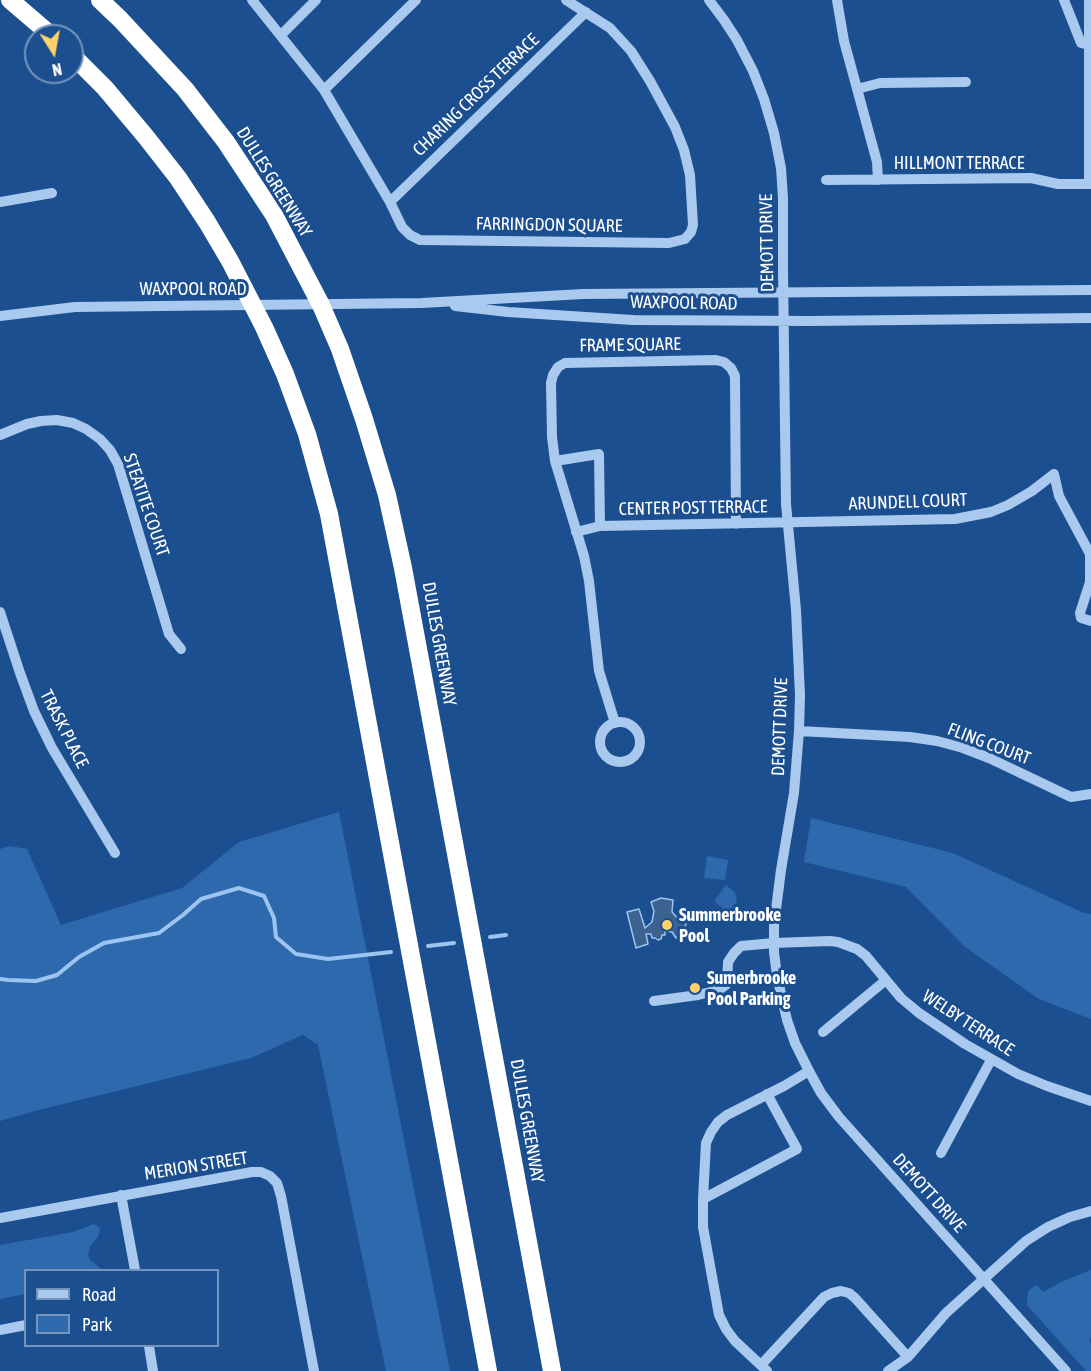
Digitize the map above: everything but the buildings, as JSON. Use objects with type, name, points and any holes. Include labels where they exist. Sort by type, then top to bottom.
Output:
[{"type":"highway","points":[[10,0],[38,24]]},
{"type":"highway","name":"DULLES GREENWAY","points":[[100,0],[185,89],[226,142],[274,215],[321,305],[340,349],[364,419],[387,495],[403,568],[552,1371]]},
{"type":"highway","points":[[84,67],[146,137],[178,178],[207,222],[264,327],[285,374],[307,434],[331,525],[488,1371]]},
{"type":"street","name":"FARRINGDON SQUARE","points":[[252,0],[324,90],[390,202],[402,227],[410,235],[420,240],[669,243],[685,239],[693,225],[690,175],[675,127],[631,51],[610,28],[566,0]]},
{"type":"street","points":[[281,35],[316,0]]},
{"type":"street","points":[[324,90],[416,0]]},
{"type":"street","name":"DEMOTT DRIVE","points":[[709,0],[730,30],[753,71],[774,133],[781,168],[787,523],[800,695],[794,793],[776,905],[774,944],[777,976],[788,1020],[795,1043],[809,1071],[821,1093],[839,1117],[1066,1371]]},
{"type":"street","points":[[837,0],[844,41],[876,162],[878,180]]},
{"type":"street","points":[[1064,0],[1081,43],[1089,45]]},
{"type":"street","points":[[1089,0],[1090,184]]},
{"type":"street","name":"CHARING CROSS TERRACE","points":[[390,202],[586,12]]},
{"type":"street","points":[[857,89],[880,83],[966,82]]},
{"type":"street","name":"HILLMONT TERRACE","points":[[826,180],[1031,178],[1058,184],[1090,184]]},
{"type":"street","points":[[0,202],[52,193]]},
{"type":"street","name":"WAXPOOL ROAD","points":[[0,316],[75,307],[422,303],[583,294],[1091,290]]},
{"type":"street","name":"WAXPOOL ROAD","points":[[422,303],[508,312],[633,320],[1091,318]]},
{"type":"street","name":"FRAME SQUARE","points":[[615,723],[599,671],[590,581],[555,461],[551,383],[558,367],[565,363],[716,360],[724,362],[731,368],[735,376],[736,524]]},
{"type":"street","name":"STEATITE COURT","points":[[0,435],[41,421],[57,420],[87,429],[110,450],[118,464],[169,634],[181,649]]},
{"type":"street","name":"CENTER POST TERRACE","points":[[555,461],[600,454],[600,526]]},
{"type":"street","name":"ARUNDELL COURT","points":[[787,523],[974,517],[1008,505],[1032,491],[1054,474],[1059,496],[1090,554],[1090,582],[1080,614],[1081,618],[1091,621]]},
{"type":"street","name":"CENTER POST TERRACE","points":[[576,532],[600,526],[787,523]]},
{"type":"street","name":"TRASK PLACE","points":[[0,612],[34,711],[52,748],[115,853]]},
{"type":"street","name":"FLING COURT","points":[[799,731],[910,737],[937,741],[989,758],[1071,797],[1091,794]]},
{"type":"street","name":"WELBY TERRACE","points":[[654,1001],[719,990],[727,984],[728,962],[741,946],[830,942],[846,944],[866,956],[901,998],[965,1044],[1018,1074],[1091,1101]]},
{"type":"street","points":[[823,1032],[886,980]]},
{"type":"street","points":[[941,1153],[991,1060]]},
{"type":"street","points":[[809,1071],[727,1115],[718,1122],[706,1143],[703,1227],[719,1315],[735,1341],[764,1368],[824,1297],[841,1291],[855,1298],[908,1357]]},
{"type":"street","points":[[703,1199],[797,1149],[767,1094]]},
{"type":"street","name":"MERION STREET","points":[[0,1218],[252,1172],[261,1172],[270,1176],[277,1183],[281,1196],[314,1371]]},
{"type":"street","points":[[121,1195],[135,1269]]},
{"type":"street","points":[[888,1371],[908,1357],[946,1313],[1026,1241],[1048,1227],[1091,1211]]},
{"type":"street","points":[[0,1330],[24,1325]]},
{"type":"street","points":[[148,1347],[153,1371]]},
{"type":"green space","points":[[339,812],[450,1371],[386,1371],[318,1045],[303,1035],[251,1058],[0,1121],[0,849],[10,846],[27,849],[61,925],[182,888],[239,842]]},
{"type":"green space","points":[[811,818],[953,853],[1084,913],[1091,914],[1091,1019],[1039,999],[965,947],[906,887],[804,862]]},
{"type":"green space","points":[[707,856],[728,860],[725,880],[704,878]]},
{"type":"green space","points":[[726,885],[735,892],[737,902],[729,913],[714,901]]},
{"type":"green space","points":[[94,1224],[100,1228],[98,1237],[91,1245],[88,1254],[90,1260],[100,1269],[24,1269],[24,1294],[0,1299],[0,1245],[73,1232]]},
{"type":"green space","points":[[1091,1270],[1091,1338],[1089,1339],[1091,1371],[1086,1371],[1027,1305],[1028,1291],[1036,1285],[1043,1292]]},
{"type":"shaded area","name":"Summerbrooke Pool","points":[[661,898],[673,900],[672,912],[678,919],[687,922],[683,931],[676,938],[672,932],[665,931],[665,935],[658,940],[652,938],[651,934],[646,934],[648,944],[636,948],[627,912],[639,909],[645,928],[652,922],[654,911],[651,902]]},
{"type":"waterway","points":[[0,979],[36,981],[57,975],[79,957],[104,943],[159,933],[201,899],[239,888],[264,896],[274,918],[276,937],[296,954],[328,959],[391,952]]},
{"type":"waterway","points":[[490,937],[506,935]]},
{"type":"waterway","points":[[428,946],[454,943]]},
{"type":"place","name":"Summerbrooke Pool","points":[[667,925]]},
{"type":"place","name":"Sumerbrooke Pool Parking","points":[[695,988]]}]
